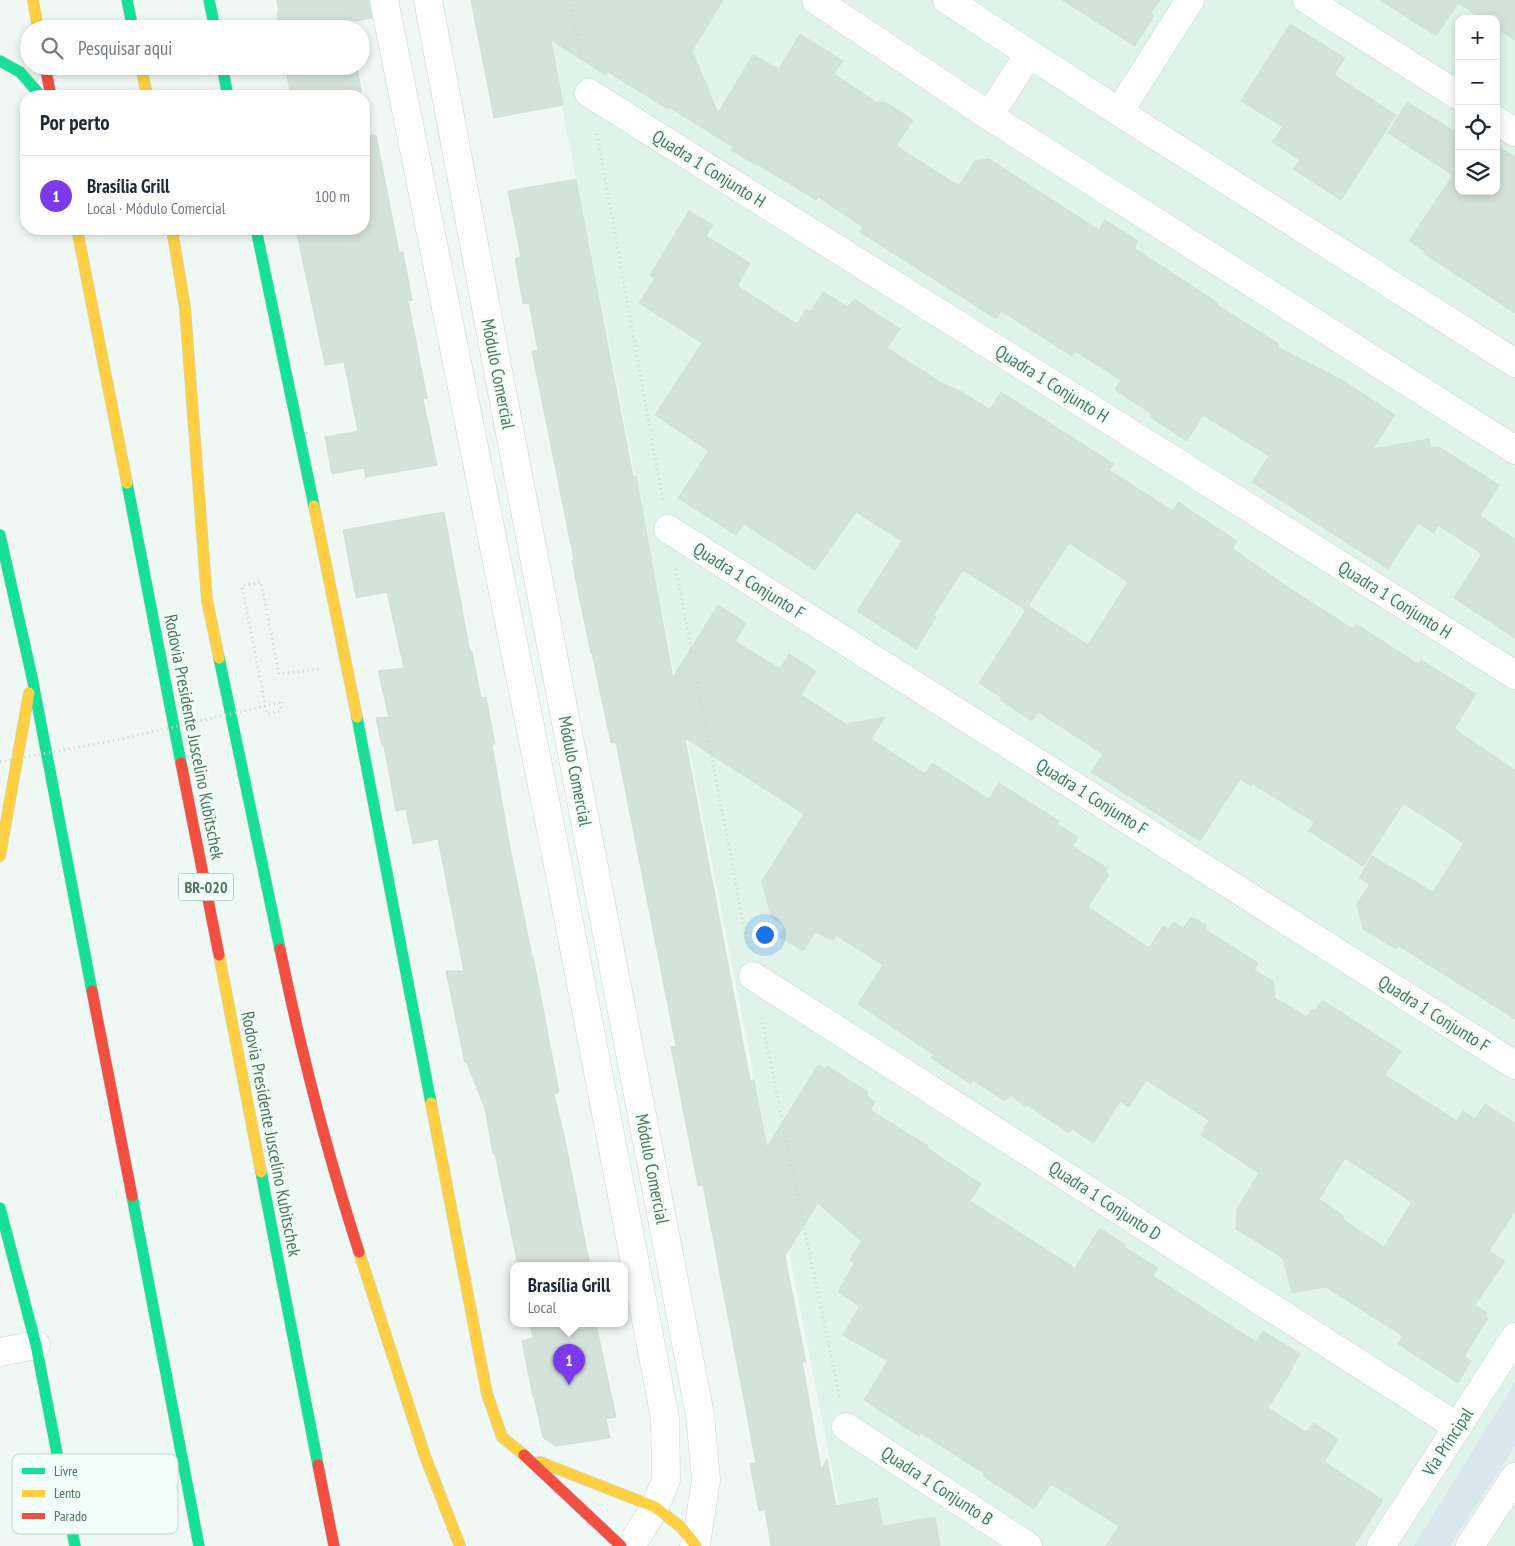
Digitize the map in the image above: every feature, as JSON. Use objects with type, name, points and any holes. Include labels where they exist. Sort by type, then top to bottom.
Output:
[{"type":"main road","points":[[33,0],[36,20]]},
{"type":"main road","points":[[127,0],[131,20]]},
{"type":"main road","points":[[209,0],[213,20]]},
{"type":"main road","points":[[0,61],[20,72]]},
{"type":"main road","points":[[23,75],[36,90]]},
{"type":"main road","points":[[48,75],[50,90]]},
{"type":"main road","points":[[143,75],[146,90]]},
{"type":"main road","points":[[214,90],[222,75]]},
{"type":"main road","points":[[224,75],[227,90]]},
{"type":"main road","name":"Rodovia Presidente Juscelino Kubitschek","points":[[78,235],[334,1546]]},
{"type":"main road","points":[[173,235],[184,308],[207,600],[298,1037],[347,1216],[425,1456],[460,1546]]},
{"type":"main road","name":"Módulo Comercial","points":[[257,235],[347,665],[487,1394],[502,1437],[528,1458],[621,1546]]},
{"type":"main road","points":[[0,535],[32,676],[198,1546]]},
{"type":"main road","points":[[0,856],[32,676]]},
{"type":"main road","points":[[0,1208],[36,1345],[57,1454]]},
{"type":"main road","name":"Módulo Comercial","points":[[528,1458],[655,1507],[681,1527],[695,1545]]},
{"type":"street","points":[[816,0],[989,116],[1515,450]]},
{"type":"street","points":[[947,0],[1119,112],[1515,362]]},
{"type":"street","points":[[1119,112],[1190,0]]},
{"type":"street","points":[[1307,0],[1455,93]]},
{"type":"street","points":[[385,7],[429,4]]},
{"type":"street","name":"Módulo Comercial","points":[[429,4],[700,1415],[706,1480],[695,1545]]},
{"type":"street","name":"Módulo Comercial","points":[[385,7],[559,870],[665,1418],[666,1480],[655,1507],[631,1546]]},
{"type":"street","points":[[989,116],[1029,54]]},
{"type":"street","name":"Quadra 1 Conjunto H","points":[[589,93],[1515,675]]},
{"type":"street","points":[[1500,123],[1515,132]]},
{"type":"street","points":[[461,378],[498,371]]},
{"type":"street","name":"Quadra 1 Conjunto F","points":[[668,529],[1515,1066]]},
{"type":"street","points":[[559,870],[593,863]]},
{"type":"street","name":"Quadra 1 Conjunto D","points":[[753,976],[1458,1427]]},
{"type":"street","name":"Via Principal","points":[[1381,1546],[1515,1337]]},
{"type":"street","points":[[0,1352],[36,1345]]},
{"type":"street","points":[[665,1418],[700,1415]]},
{"type":"street","name":"Quadra 1 Conjunto B","points":[[846,1427],[1028,1546]]},
{"type":"street","points":[[1470,1546],[1515,1477]]},
{"type":"path","points":[[570,0],[589,93],[668,529],[753,976],[846,1427]]},
{"type":"path","points":[[0,762],[112,741],[282,702],[280,711],[267,714],[242,586],[261,582],[279,674],[347,665]]},
{"type":"shaded area","points":[[541,0],[1515,0],[1515,1546],[847,1546]]},
{"type":"shaded area","points":[[1515,1382],[1515,1446],[1450,1546],[1414,1546]]},
{"type":"building","points":[[277,0],[369,0],[372,18],[360,20],[278,20],[277,12],[279,12]]},
{"type":"building","points":[[471,0],[723,0],[692,51],[718,113],[753,55],[779,69],[800,34],[843,61],[834,74],[876,102],[885,102],[913,120],[896,146],[959,186],[975,161],[989,159],[1099,230],[1105,220],[1138,241],[1134,248],[1218,303],[1217,305],[1279,344],[1277,347],[1342,380],[1395,415],[1373,449],[1429,439],[1431,448],[1439,447],[1499,485],[1480,516],[1515,539],[1515,638],[1454,598],[1482,554],[1438,525],[1434,533],[1418,523],[1388,569],[1252,482],[1269,456],[1203,415],[1187,441],[1150,417],[1152,414],[1115,390],[1121,380],[1075,351],[1072,356],[1001,311],[996,319],[860,232],[863,227],[818,197],[816,200],[756,165],[731,150],[733,147],[669,107],[668,109],[608,72],[606,75],[551,40],[563,105],[494,118]]},
{"type":"building","points":[[1062,0],[1160,0],[1150,14],[1154,16],[1135,46]]},
{"type":"building","points":[[1380,0],[1515,0],[1515,40],[1500,31],[1500,15],[1477,15],[1458,3],[1436,36]]},
{"type":"building","points":[[1290,24],[1345,58],[1334,75],[1396,115],[1341,200],[1293,169],[1300,160],[1272,142],[1283,127],[1241,101]]},
{"type":"building","points":[[287,75],[358,75],[361,90],[290,90]]},
{"type":"building","points":[[1407,102],[1455,132],[1455,195],[1500,195],[1500,148],[1515,157],[1515,313],[1423,253],[1425,251],[1409,241],[1453,175],[1388,133]]},
{"type":"building","points":[[376,135],[399,252],[403,252],[412,300],[408,301],[427,398],[423,399],[437,465],[366,477],[364,468],[332,474],[325,437],[358,431],[344,362],[325,365],[297,235],[370,235],[370,136]]},
{"type":"building","points":[[576,179],[633,476],[636,476],[673,677],[718,605],[746,623],[735,641],[780,669],[789,654],[816,671],[801,695],[846,724],[885,717],[871,739],[925,774],[932,763],[989,799],[999,783],[1059,821],[1057,824],[1078,837],[1072,846],[1107,868],[1105,871],[1109,874],[1088,907],[1149,948],[1163,926],[1168,930],[1173,922],[1183,928],[1191,917],[1206,925],[1206,930],[1258,963],[1254,970],[1273,981],[1275,998],[1307,1017],[1312,1009],[1315,1011],[1322,1000],[1401,1051],[1385,1075],[1457,1121],[1463,1111],[1475,1119],[1485,1104],[1515,1123],[1515,1211],[1489,1251],[1505,1261],[1475,1305],[1487,1313],[1485,1317],[1488,1318],[1464,1356],[1471,1361],[1458,1383],[1398,1344],[1403,1336],[1326,1287],[1292,1293],[1283,1258],[1236,1229],[1237,1209],[1259,1173],[1201,1135],[1209,1120],[1146,1080],[1129,1107],[1120,1101],[1094,1143],[1072,1129],[1069,1133],[1010,1095],[1005,1101],[973,1080],[971,1084],[931,1058],[934,1055],[858,1004],[883,965],[836,935],[833,941],[815,932],[803,951],[779,936],[786,926],[771,917],[762,881],[804,814],[685,738],[750,1080],[754,1080],[767,1147],[818,1065],[825,1069],[827,1066],[868,1092],[866,1095],[875,1102],[870,1110],[928,1146],[927,1148],[981,1184],[970,1201],[1075,1268],[1100,1228],[1125,1245],[1124,1247],[1158,1268],[1153,1276],[1256,1342],[1263,1331],[1300,1354],[1268,1408],[1306,1432],[1314,1423],[1338,1439],[1324,1462],[1383,1500],[1354,1546],[1106,1546],[1119,1526],[1051,1484],[1034,1509],[983,1476],[985,1474],[921,1433],[919,1436],[900,1424],[864,1400],[888,1361],[843,1335],[860,1306],[838,1292],[854,1263],[850,1260],[861,1241],[818,1203],[785,1256],[806,1363],[802,1360],[821,1469],[827,1459],[836,1506],[877,1498],[883,1526],[935,1517],[940,1546],[771,1546],[765,1510],[759,1511],[750,1464],[756,1463],[703,1185],[698,1186],[671,1047],[676,1046],[616,743],[611,743],[572,560],[574,560],[532,351],[538,350],[529,303],[523,304],[515,258],[521,257],[508,191]],"holes":[[[1345,1158],[1412,1202],[1384,1247],[1342,1219],[1344,1216],[1319,1199]]]},
{"type":"building","points":[[689,211],[713,225],[706,236],[750,263],[737,286],[797,324],[806,309],[810,312],[823,292],[848,307],[854,299],[900,329],[887,348],[940,382],[962,392],[990,410],[1001,392],[1114,464],[1109,470],[1173,511],[1178,502],[1237,541],[1232,548],[1289,588],[1353,629],[1356,624],[1418,664],[1421,660],[1476,694],[1454,729],[1515,770],[1515,1019],[1399,946],[1396,949],[1363,929],[1357,904],[1370,884],[1359,878],[1372,856],[1433,892],[1464,843],[1406,805],[1403,804],[1363,866],[1309,831],[1314,822],[1253,784],[1251,786],[1240,779],[1200,841],[1091,772],[1103,754],[1038,712],[1032,721],[1000,700],[1002,698],[979,683],[1026,610],[963,570],[933,616],[936,617],[916,649],[857,611],[902,541],[856,512],[815,570],[744,524],[736,535],[678,498],[709,451],[655,415],[702,343],[639,303],[655,278],[650,275]],"holes":[[[1069,543],[1128,582],[1088,645],[1028,606]]]},
{"type":"building","points":[[444,512],[470,652],[472,651],[481,698],[486,697],[495,744],[492,744],[508,837],[559,1092],[554,1094],[589,1262],[517,1262],[485,1109],[467,1063],[465,1063],[446,971],[464,971],[438,839],[413,844],[406,809],[396,811],[384,746],[382,746],[376,718],[389,717],[378,671],[404,668],[387,592],[356,598],[343,530]]},
{"type":"building","points":[[531,1327],[597,1327],[616,1417],[606,1419],[610,1438],[556,1446],[543,1438],[522,1341],[533,1338]]},
{"type":"traffic: fast","points":[[127,0],[131,20]]},
{"type":"traffic: fast","points":[[209,0],[213,20]]},
{"type":"traffic: fast","points":[[0,61],[20,72]]},
{"type":"traffic: fast","points":[[23,75],[36,90]]},
{"type":"traffic: fast","points":[[224,75],[227,90]]},
{"type":"traffic: fast","points":[[257,235],[314,506]]},
{"type":"traffic: fast","points":[[127,483],[181,763]]},
{"type":"traffic: fast","points":[[0,535],[32,677],[92,991]]},
{"type":"traffic: fast","points":[[219,658],[280,949]]},
{"type":"traffic: fast","points":[[357,717],[431,1103]]},
{"type":"traffic: fast","points":[[261,1172],[318,1465]]},
{"type":"traffic: fast","points":[[132,1196],[199,1546]]},
{"type":"traffic: fast","points":[[0,1208],[36,1345],[57,1454]]},
{"type":"traffic: fast","points":[[73,1534],[75,1546]]},
{"type":"traffic: slow","points":[[33,0],[36,20]]},
{"type":"traffic: slow","points":[[143,75],[146,90]]},
{"type":"traffic: slow","points":[[78,235],[127,483]]},
{"type":"traffic: slow","points":[[173,235],[185,308],[207,600],[219,658]]},
{"type":"traffic: slow","points":[[314,506],[357,717]]},
{"type":"traffic: slow","points":[[0,856],[29,693]]},
{"type":"traffic: slow","points":[[219,955],[261,1172]]},
{"type":"traffic: slow","points":[[431,1103],[487,1394],[502,1437],[524,1455]]},
{"type":"traffic: slow","points":[[359,1252],[425,1456],[460,1546]]},
{"type":"traffic: slow","points":[[540,1462],[655,1507],[681,1527],[696,1546]]},
{"type":"traffic: jam","points":[[47,75],[50,90]]},
{"type":"traffic: jam","points":[[181,763],[219,955]]},
{"type":"traffic: jam","points":[[280,949],[315,1102],[359,1252]]},
{"type":"traffic: jam","points":[[92,991],[132,1196]]},
{"type":"traffic: jam","points":[[524,1455],[621,1546]]},
{"type":"traffic: jam","points":[[318,1465],[334,1546]]},
{"type":"place","name":"Brasília Grill","points":[[569,1385]]}]
